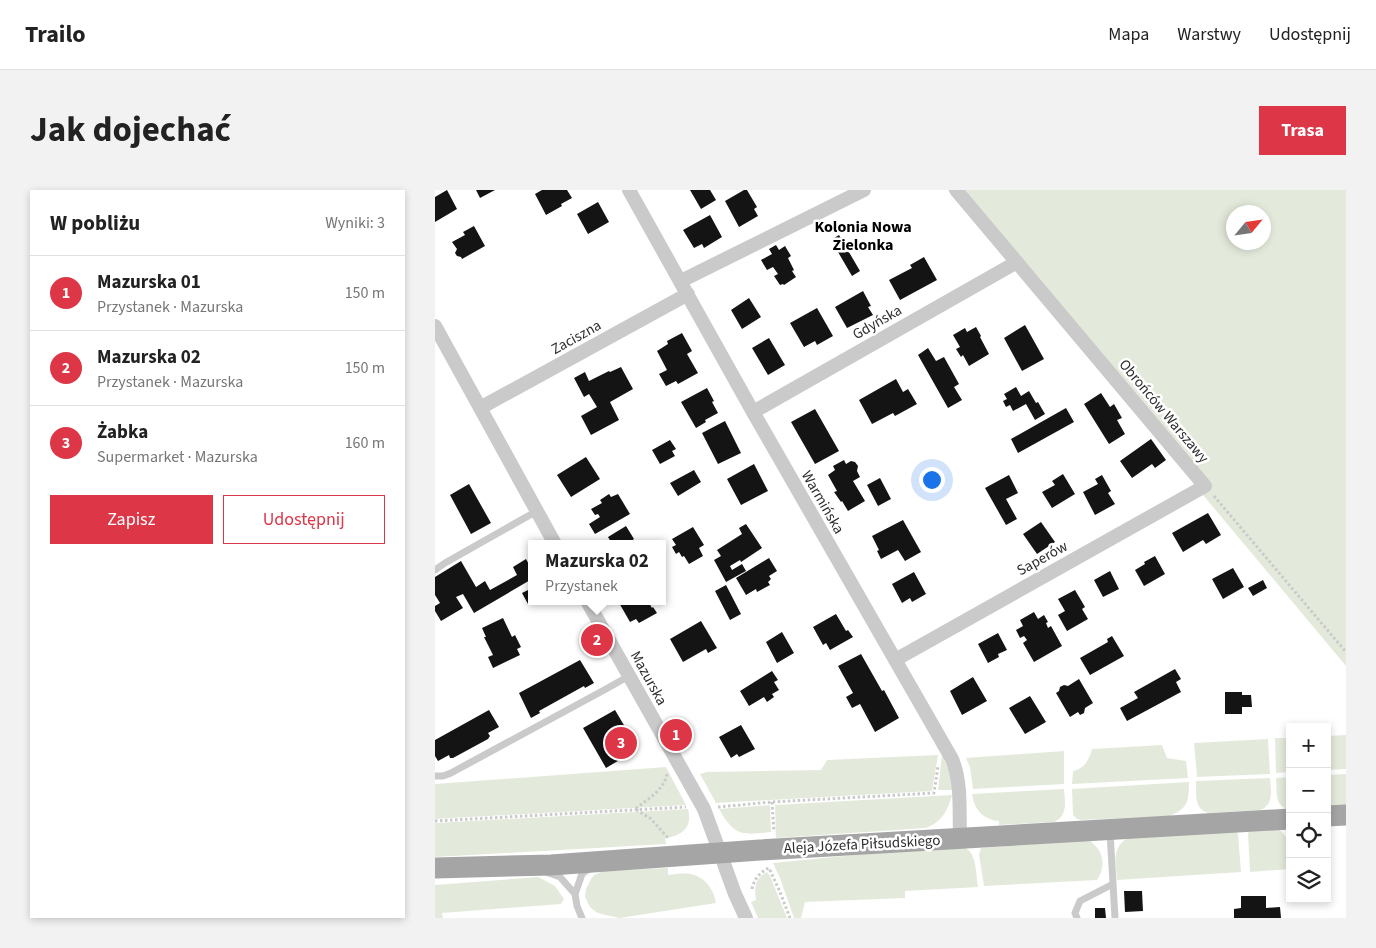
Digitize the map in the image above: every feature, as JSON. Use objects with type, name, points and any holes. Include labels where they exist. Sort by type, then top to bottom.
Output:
[{"type":"main road","points":[[1331,816],[1346,815]]},
{"type":"main road","name":"Aleja Józefa Piłsudskiego","points":[[435,868],[599,861],[721,852],[1286,819]]},
{"type":"street","name":"Warmińska","points":[[629,190],[753,412],[953,759],[957,770],[960,838]]},
{"type":"street","points":[[681,281],[864,190]]},
{"type":"street","name":"Obrońców Warszawy","points":[[956,190],[1205,486]]},
{"type":"street","name":"Gdyńska","points":[[753,412],[1017,262]]},
{"type":"street","name":"Zaciszna","points":[[480,408],[688,294]]},
{"type":"street","points":[[435,326],[553,540]]},
{"type":"street","name":"Saperów","points":[[895,660],[1205,486]]},
{"type":"street","name":"Mazurska","points":[[589,605],[704,809],[745,918]]},
{"type":"lane","points":[[435,570],[537,511]]},
{"type":"lane","points":[[435,776],[451,773],[629,676]]},
{"type":"lane","points":[[1110,829],[1115,918]]},
{"type":"lane","points":[[582,918],[575,894],[582,874],[599,861]]},
{"type":"lane","points":[[529,865],[559,877],[575,894]]},
{"type":"lane","points":[[1077,918],[1075,913],[1079,901],[1113,884]]},
{"type":"path","name":"Obrońców Warszawy","points":[[1205,486],[1346,652]]},
{"type":"path","points":[[635,810],[664,784],[668,768]]},
{"type":"path","points":[[718,813],[715,808],[772,802],[934,793]]},
{"type":"path","points":[[767,835],[774,834],[772,802]]},
{"type":"path","points":[[435,821],[689,806],[691,810]]},
{"type":"path","points":[[635,810],[650,818],[666,837],[671,840]]},
{"type":"path","points":[[752,889],[757,876],[769,868],[790,918]]},
{"type":"green space","points":[[948,190],[1346,190],[1346,666]]},
{"type":"green space","points":[[1346,735],[1346,769],[1331,770],[1331,736]]},
{"type":"green space","points":[[1275,738],[1286,738],[1286,772],[1276,773]]},
{"type":"green space","points":[[1268,739],[1270,774],[1197,777],[1194,743]]},
{"type":"green space","points":[[1162,745],[1167,758],[1186,761],[1188,778],[1072,784],[1073,771],[1086,763],[1092,749]]},
{"type":"green space","points":[[1064,751],[1064,784],[973,789],[970,767],[966,758]]},
{"type":"green space","points":[[938,755],[932,791],[716,803],[700,774],[707,772],[821,770],[827,760]]},
{"type":"green space","points":[[942,755],[950,772],[953,790],[938,790]]},
{"type":"green space","points":[[666,767],[686,805],[435,819],[435,784]]},
{"type":"green space","points":[[1346,774],[1346,806],[1331,807],[1331,775]]},
{"type":"green space","points":[[1286,777],[1286,808],[1281,805],[1277,798],[1276,778]]},
{"type":"green space","points":[[1270,778],[1270,800],[1261,810],[1210,813],[1201,809],[1197,801],[1196,781]]},
{"type":"green space","points":[[1189,782],[1189,794],[1186,804],[1169,816],[1081,820],[1073,815],[1072,789]]},
{"type":"green space","points":[[1064,789],[1064,812],[1054,822],[999,825],[999,821],[989,819],[977,809],[972,794]]},
{"type":"green space","points":[[952,795],[949,806],[940,819],[926,828],[776,838],[775,805]]},
{"type":"green space","points":[[770,805],[771,832],[761,833],[740,832],[730,825],[719,809]]},
{"type":"green space","points":[[688,809],[689,821],[685,830],[665,838],[666,844],[435,857],[435,823]]},
{"type":"green space","points":[[1278,829],[1283,833],[1286,837],[1286,869],[1250,872],[1248,833],[1251,830]]},
{"type":"green space","points":[[1235,830],[1238,834],[1241,872],[1117,880],[1117,851],[1123,841],[1129,837]]},
{"type":"green space","points":[[1088,840],[1097,848],[1102,858],[1102,869],[1097,880],[984,886],[979,855],[981,848]]},
{"type":"green space","points":[[936,847],[966,848],[970,851],[975,866],[978,887],[905,891],[905,898],[805,902],[801,918],[794,918],[773,863]]},
{"type":"green space","points":[[668,868],[668,875],[690,874],[700,877],[711,888],[716,903],[620,918],[596,912],[590,907],[585,897],[586,889],[591,879],[594,875],[604,871]]},
{"type":"green space","points":[[767,872],[787,918],[758,918],[751,902],[756,900],[755,887],[758,880]]},
{"type":"green space","points":[[538,877],[555,886],[564,899],[561,904],[442,913],[443,918],[435,918],[435,885]]},
{"type":"building","points":[[447,190],[457,209],[435,222],[435,197]]},
{"type":"building","points":[[476,190],[495,190],[480,198]]},
{"type":"building","points":[[542,190],[567,190],[572,198],[546,215],[535,194]]},
{"type":"building","points":[[690,190],[710,190],[716,200],[701,209]]},
{"type":"building","points":[[747,190],[757,207],[754,209],[758,216],[739,227],[725,201]]},
{"type":"building","points":[[598,202],[609,222],[588,234],[577,214]]},
{"type":"building","points":[[710,215],[722,237],[704,248],[702,244],[694,248],[683,230]]},
{"type":"building","points":[[474,226],[485,246],[462,259],[455,253],[457,249],[452,242],[465,235],[463,232]]},
{"type":"building","points":[[839,235],[860,271],[852,276],[831,240]]},
{"type":"building","points":[[776,245],[779,250],[785,246],[791,256],[788,258],[796,277],[784,285],[780,285],[774,276],[778,274],[773,267],[767,270],[761,260],[772,254],[769,249]]},
{"type":"building","points":[[924,257],[937,280],[900,300],[889,280],[912,268],[910,265]]},
{"type":"building","points":[[863,291],[871,306],[868,307],[873,315],[847,328],[835,307]]},
{"type":"building","points":[[749,298],[761,317],[742,329],[731,310]]},
{"type":"building","points":[[817,308],[833,336],[817,345],[815,341],[804,347],[790,323]]},
{"type":"building","points":[[1025,325],[1044,359],[1022,371],[1004,338]]},
{"type":"building","points":[[976,327],[989,354],[969,366],[963,355],[961,357],[956,349],[960,347],[953,335],[965,328],[967,332]]},
{"type":"building","points":[[682,333],[692,351],[687,354],[698,373],[678,384],[676,381],[666,386],[659,374],[667,370],[657,351],[668,344],[667,341]]},
{"type":"building","points":[[769,338],[785,365],[768,375],[752,348]]},
{"type":"building","points":[[928,348],[936,361],[944,357],[959,384],[954,387],[962,400],[948,408],[918,355]]},
{"type":"building","points":[[621,367],[633,389],[610,402],[619,420],[591,435],[581,416],[597,407],[589,394],[584,397],[574,378],[585,372],[589,381]]},
{"type":"building","points":[[896,379],[903,392],[908,389],[917,404],[895,416],[893,413],[872,424],[859,400]]},
{"type":"building","points":[[1016,387],[1021,396],[1029,391],[1045,414],[1035,420],[1026,404],[1013,411],[1010,405],[1006,407],[1003,401],[1007,399],[1004,394]]},
{"type":"building","points":[[707,388],[718,413],[705,420],[706,422],[696,428],[681,402]]},
{"type":"building","points":[[1101,393],[1110,407],[1114,404],[1122,418],[1117,420],[1125,434],[1109,444],[1084,404]]},
{"type":"building","points":[[1066,408],[1074,422],[1018,453],[1011,439]]},
{"type":"building","points":[[815,409],[839,451],[815,464],[791,422]]},
{"type":"building","points":[[725,421],[741,453],[718,464],[702,433]]},
{"type":"building","points":[[1151,439],[1166,460],[1155,468],[1152,464],[1132,478],[1120,461]]},
{"type":"building","points":[[670,440],[676,449],[672,451],[675,456],[660,464],[652,450]]},
{"type":"building","points":[[586,457],[600,479],[571,497],[557,475]]},
{"type":"building","points":[[844,460],[846,464],[851,461],[855,462],[858,466],[857,471],[860,477],[853,481],[865,501],[848,511],[834,492],[837,491],[828,475],[835,470],[833,466]]},
{"type":"building","points":[[754,464],[768,491],[741,505],[727,479]]},
{"type":"building","points":[[694,470],[701,482],[678,496],[670,483]]},
{"type":"building","points":[[1063,474],[1075,494],[1052,508],[1042,492],[1055,485],[1052,481]]},
{"type":"building","points":[[1009,475],[1018,493],[1006,499],[1017,519],[1006,525],[985,488]]},
{"type":"building","points":[[1102,475],[1111,491],[1108,493],[1115,504],[1095,515],[1083,492],[1098,484],[1095,479]]},
{"type":"building","points":[[880,478],[891,499],[878,506],[867,485]]},
{"type":"building","points":[[469,484],[491,523],[471,534],[450,495]]},
{"type":"building","points":[[609,494],[611,497],[618,494],[630,514],[595,534],[589,524],[600,517],[598,514],[595,515],[591,509],[602,503],[600,500]]},
{"type":"building","points":[[1208,513],[1221,535],[1206,544],[1203,540],[1183,552],[1172,533]]},
{"type":"building","points":[[903,520],[921,552],[905,561],[898,550],[881,559],[872,536]]},
{"type":"building","points":[[1041,522],[1055,542],[1037,554],[1023,534]]},
{"type":"building","points":[[746,524],[762,548],[741,562],[740,560],[730,566],[732,570],[742,564],[746,571],[726,582],[714,560],[721,556],[717,550],[742,534],[739,528]]},
{"type":"building","points":[[626,526],[634,539],[610,540],[608,537]]},
{"type":"building","points":[[693,527],[704,545],[699,548],[703,556],[689,564],[679,552],[676,554],[672,547],[676,545],[672,539]]},
{"type":"building","points":[[1155,556],[1165,574],[1144,586],[1135,570]]},
{"type":"building","points":[[769,558],[777,571],[769,576],[771,579],[768,582],[770,585],[757,592],[756,589],[746,595],[736,578]]},
{"type":"building","points":[[526,559],[528,563],[528,581],[474,613],[463,594],[456,597],[463,608],[441,621],[435,611],[435,606],[440,603],[435,595],[435,577],[461,561],[476,587],[485,581],[490,590],[517,575],[513,567]]},
{"type":"building","points":[[1233,568],[1244,587],[1223,599],[1212,579]]},
{"type":"building","points":[[1110,571],[1119,589],[1103,597],[1094,580]]},
{"type":"building","points":[[914,572],[926,594],[912,602],[910,598],[902,603],[892,584]]},
{"type":"building","points":[[1263,580],[1267,588],[1253,596],[1248,588]]},
{"type":"building","points":[[726,585],[741,614],[730,620],[715,591]]},
{"type":"building","points":[[528,590],[528,604],[522,593]]},
{"type":"building","points":[[1075,590],[1085,607],[1082,609],[1088,619],[1067,631],[1058,615],[1065,611],[1058,599]]},
{"type":"building","points":[[620,605],[650,605],[657,613],[639,623],[636,619],[630,622]]},
{"type":"building","points":[[1034,612],[1038,619],[1044,615],[1048,622],[1046,623],[1048,628],[1051,626],[1062,646],[1034,662],[1023,643],[1027,640],[1024,636],[1020,638],[1016,630],[1023,626],[1020,620]]},
{"type":"building","points":[[836,614],[846,631],[848,630],[853,637],[830,650],[826,643],[823,645],[813,627]]},
{"type":"building","points":[[503,618],[512,637],[515,635],[521,647],[517,649],[520,655],[493,668],[488,657],[493,655],[484,637],[486,637],[482,628]]},
{"type":"building","points":[[701,621],[717,648],[708,653],[706,649],[683,662],[670,639]]},
{"type":"building","points":[[782,632],[794,653],[777,663],[766,642]]},
{"type":"building","points":[[998,633],[1007,650],[998,654],[999,657],[988,663],[978,644]]},
{"type":"building","points":[[1112,636],[1124,656],[1090,675],[1080,658],[1108,642],[1107,639]]},
{"type":"building","points":[[861,654],[899,718],[875,732],[860,704],[852,708],[846,697],[853,693],[838,666]]},
{"type":"building","points":[[580,660],[594,683],[585,688],[584,686],[539,711],[540,713],[531,718],[519,693]]},
{"type":"building","points":[[1175,669],[1181,679],[1176,682],[1181,692],[1127,721],[1120,708],[1138,698],[1134,692]]},
{"type":"building","points":[[772,671],[778,680],[774,682],[779,690],[772,694],[774,697],[767,702],[764,697],[749,706],[740,691]]},
{"type":"building","points":[[973,677],[987,701],[962,715],[950,691]]},
{"type":"building","points":[[1079,679],[1093,703],[1085,708],[1084,713],[1080,715],[1078,712],[1070,717],[1056,693],[1060,687],[1068,686]]},
{"type":"building","points":[[1225,692],[1242,692],[1242,695],[1251,695],[1252,707],[1242,707],[1242,714],[1225,714]]},
{"type":"building","points":[[1030,696],[1046,722],[1025,734],[1009,708]]},
{"type":"building","points":[[489,710],[499,727],[488,733],[490,736],[488,739],[453,758],[450,758],[449,755],[438,761],[435,756],[435,740]]},
{"type":"building","points":[[615,710],[638,749],[606,768],[583,728]]},
{"type":"building","points":[[741,725],[755,749],[739,757],[737,754],[731,758],[719,737]]},
{"type":"building","points":[[1124,891],[1142,891],[1143,911],[1125,912]]},
{"type":"building","points":[[1241,896],[1266,896],[1266,908],[1280,907],[1281,918],[1234,918],[1234,909],[1241,908]]},
{"type":"building","points":[[1095,908],[1105,908],[1106,918],[1095,918]]},
{"type":"place","name":"Mazurska 02","points":[[597,640]]},
{"type":"place","name":"Mazurska 01","points":[[676,735]]},
{"type":"place","name":"Żabka","points":[[621,743]]},
{"type":"district","name":"Kolonia Nowa Zielonka","points":[[863,235]]}]
